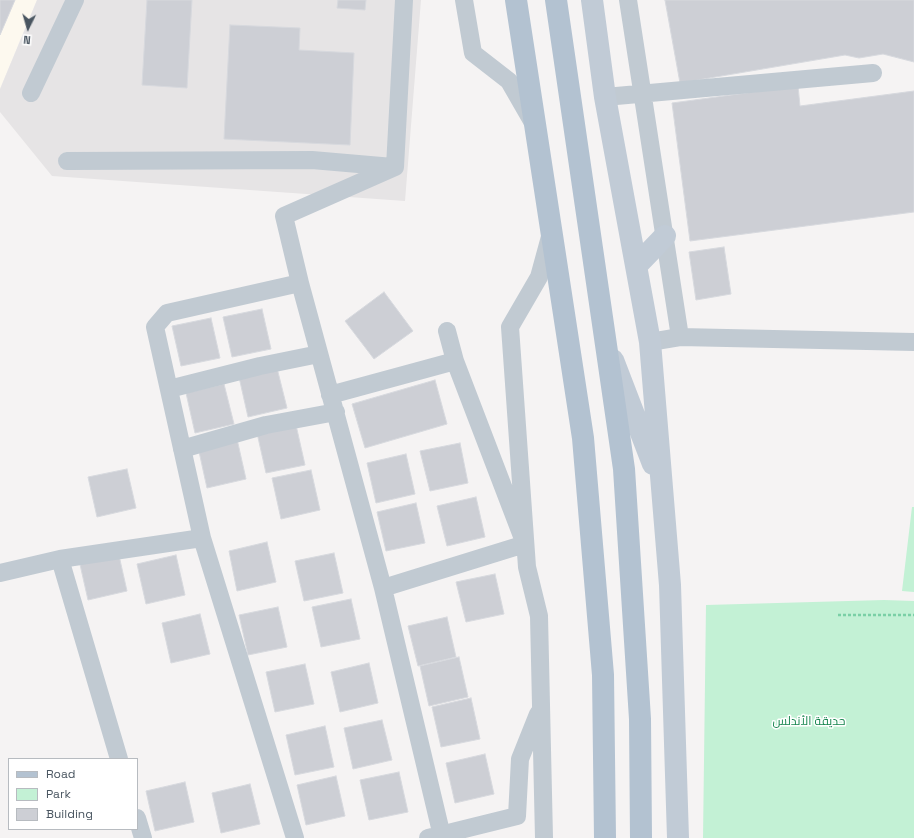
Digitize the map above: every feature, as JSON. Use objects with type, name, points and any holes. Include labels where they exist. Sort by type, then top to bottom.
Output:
[{"type":"main road","points":[[516,0],[582,438],[603,675],[606,838]]},
{"type":"main road","points":[[556,0],[624,469],[640,719],[641,838]]},
{"type":"street","points":[[31,92],[74,0]]},
{"type":"street","points":[[396,167],[404,0]]},
{"type":"street","points":[[464,0],[473,53],[509,81],[535,126]]},
{"type":"street","points":[[592,0],[605,97],[650,342],[670,585],[678,838]]},
{"type":"street","points":[[628,0],[680,337]]},
{"type":"street","points":[[605,97],[873,73]]},
{"type":"street","points":[[67,161],[312,160],[396,167]]},
{"type":"street","points":[[396,167],[284,216],[300,283],[383,588],[435,837],[517,816],[520,759],[541,706]]},
{"type":"street","points":[[544,838],[539,616],[527,567],[510,327],[539,277],[551,233]]},
{"type":"street","points":[[636,266],[665,236]]},
{"type":"street","points":[[295,838],[202,538],[155,327],[167,313],[300,283]]},
{"type":"street","points":[[447,331],[455,361],[525,544]]},
{"type":"street","points":[[650,342],[680,337],[914,342]]},
{"type":"street","points":[[605,340],[662,488]]},
{"type":"street","points":[[169,389],[260,366],[319,354]]},
{"type":"street","points":[[330,395],[455,361]]},
{"type":"street","points":[[182,449],[266,425],[336,412]]},
{"type":"street","points":[[0,573],[60,559],[202,538]]},
{"type":"street","points":[[383,588],[525,544]]},
{"type":"street","points":[[60,559],[119,758]]},
{"type":"street","points":[[138,821],[143,838]]},
{"type":"path","points":[[838,615],[914,615]]},
{"type":"shaded area","points":[[0,0],[37,0],[0,89]]},
{"type":"shaded area","points":[[37,0],[421,0],[405,201],[52,176],[0,112],[0,89]]},
{"type":"green space","points":[[912,507],[914,507],[914,592],[902,591]]},
{"type":"green space","name":"حديقة الأندلس","points":[[884,600],[914,601],[914,838],[703,838],[706,605]]},
{"type":"building","points":[[0,0],[15,0],[0,35]]},
{"type":"building","points":[[147,0],[192,0],[187,88],[142,85]]},
{"type":"building","points":[[338,0],[366,0],[365,10],[337,8]]},
{"type":"building","points":[[665,0],[914,0],[914,62],[883,54],[859,58],[845,55],[680,83]]},
{"type":"building","points":[[230,25],[300,28],[299,50],[354,53],[350,145],[224,139]]},
{"type":"building","points":[[798,86],[800,106],[914,91],[914,212],[690,241],[672,103]]},
{"type":"building","points":[[724,247],[731,294],[696,300],[689,252]]},
{"type":"building","points":[[384,292],[413,331],[374,359],[345,321]]},
{"type":"building","points":[[262,309],[271,349],[232,357],[223,317]]},
{"type":"building","points":[[211,318],[220,358],[181,366],[172,326]]},
{"type":"building","points":[[277,368],[287,408],[248,417],[239,377]]},
{"type":"building","points":[[435,380],[447,424],[365,448],[352,404]]},
{"type":"building","points":[[224,384],[234,424],[195,433],[186,393]]},
{"type":"building","points":[[296,425],[305,465],[266,473],[257,433]]},
{"type":"building","points":[[237,439],[246,479],[207,488],[198,447]]},
{"type":"building","points":[[460,443],[468,483],[430,491],[420,451]]},
{"type":"building","points":[[406,454],[415,494],[376,503],[367,463]]},
{"type":"building","points":[[127,469],[136,508],[97,517],[88,477]]},
{"type":"building","points":[[311,470],[320,510],[281,519],[272,478]]},
{"type":"building","points":[[476,497],[485,537],[447,546],[437,506]]},
{"type":"building","points":[[416,503],[425,543],[386,551],[377,512]]},
{"type":"building","points":[[267,542],[276,582],[237,591],[229,551]]},
{"type":"building","points":[[118,551],[127,591],[88,600],[79,560]]},
{"type":"building","points":[[334,553],[343,593],[304,601],[295,561]]},
{"type":"building","points":[[176,555],[185,595],[146,604],[137,564]]},
{"type":"building","points":[[495,574],[504,614],[466,622],[456,582]]},
{"type":"building","points":[[351,599],[360,639],[321,647],[312,607]]},
{"type":"building","points":[[278,607],[287,647],[248,655],[239,615]]},
{"type":"building","points":[[200,614],[210,654],[171,663],[162,623]]},
{"type":"building","points":[[447,617],[456,657],[418,666],[408,626]]},
{"type":"building","points":[[459,657],[468,697],[429,706],[420,666]]},
{"type":"building","points":[[369,663],[378,703],[340,712],[331,672]]},
{"type":"building","points":[[305,664],[314,704],[275,712],[266,672]]},
{"type":"building","points":[[471,698],[480,739],[441,747],[432,707]]},
{"type":"building","points":[[382,720],[392,760],[353,769],[344,728]]},
{"type":"building","points":[[325,726],[334,767],[295,775],[286,735]]},
{"type":"building","points":[[485,754],[494,794],[455,803],[446,763]]},
{"type":"building","points":[[399,772],[408,812],[369,820],[360,780]]},
{"type":"building","points":[[336,776],[345,816],[306,825],[297,785]]},
{"type":"building","points":[[185,782],[194,822],[155,831],[146,791]]},
{"type":"building","points":[[250,784],[260,824],[221,833],[212,793]]}]
